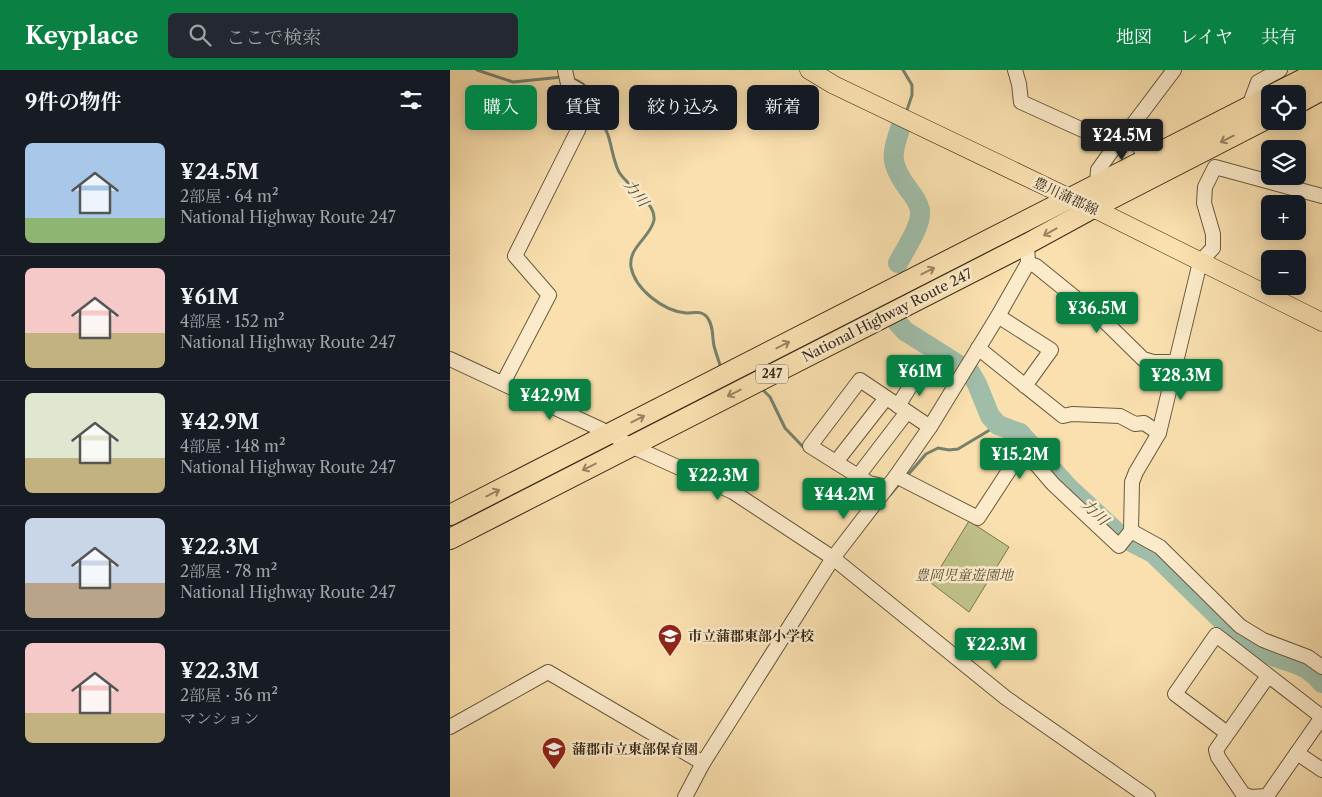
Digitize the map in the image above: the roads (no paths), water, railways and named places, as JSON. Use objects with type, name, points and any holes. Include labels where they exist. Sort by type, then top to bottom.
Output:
[{"type":"highway","points":[[1292,85],[1322,70]]},
{"type":"highway","points":[[1306,99],[1322,90]]},
{"type":"highway","name":"National Highway Route 247","points":[[450,515],[1261,100]]},
{"type":"highway","name":"National Highway Route 247","points":[[450,539],[631,446],[1027,254],[1093,208],[1261,122]]},
{"type":"main road","name":"豊川蒲郡線","points":[[809,70],[843,89],[1093,208],[1322,322]]},
{"type":"street","points":[[1014,70],[1019,84],[1021,102],[1116,145]]},
{"type":"street","points":[[1098,184],[1098,170],[1174,70]]},
{"type":"street","points":[[1249,106],[1258,82],[1280,70]]},
{"type":"street","points":[[503,383],[549,295],[516,256],[578,130],[588,102],[580,91],[568,84],[566,75]]},
{"type":"street","points":[[1128,131],[1147,158]]},
{"type":"street","points":[[902,478],[978,518],[1023,449],[1053,484],[1119,546],[1127,536],[1132,482],[1159,433],[1200,262],[1212,248],[1213,234],[1204,203],[1206,187],[1215,167],[1322,196]]},
{"type":"street","points":[[685,797],[703,763],[833,558],[883,493],[902,478],[930,427],[998,316],[1027,254],[1036,266],[1078,300],[1089,306],[1143,359],[1153,362],[1176,362]]},
{"type":"street","points":[[998,316],[1050,350],[1025,386]]},
{"type":"street","points":[[978,348],[1063,416],[1072,414],[1120,416],[1135,424],[1144,423],[1159,433]]},
{"type":"street","points":[[450,359],[732,492],[833,558],[1006,698],[1148,797]]},
{"type":"street","points":[[858,476],[897,405],[919,372]]},
{"type":"street","points":[[883,493],[810,446],[860,380],[930,427]]},
{"type":"street","points":[[836,462],[897,405]]},
{"type":"street","points":[[1127,536],[1160,547],[1240,626],[1263,640],[1308,657],[1322,667]]},
{"type":"street","points":[[1227,733],[1175,694],[1216,635],[1322,717],[1267,796],[1251,797],[1242,795],[1218,757],[1216,750],[1268,676]]},
{"type":"street","points":[[450,727],[548,672],[703,763]]},
{"type":"street","points":[[1297,753],[1322,770]]},
{"type":"waterway","name":"力川","points":[[477,70],[513,82],[562,77]]},
{"type":"waterway","points":[[903,70],[912,85],[912,95],[907,110]]},
{"type":"waterway","name":"力川","points":[[573,79],[580,82],[591,94],[608,135],[619,172],[646,201],[653,213],[654,220],[652,226],[636,248],[631,260],[631,267],[638,283],[651,298],[668,308],[686,313],[705,315],[711,324],[714,346],[720,365]]},
{"type":"waterway","points":[[898,263],[916,230],[920,216],[917,201],[895,166],[895,144],[901,126]]},
{"type":"waterway","name":"力川","points":[[896,321],[905,331],[970,372],[990,416],[998,425],[1020,433],[1067,486],[1122,537],[1153,553],[1238,636],[1264,652],[1303,667],[1322,683]]},
{"type":"waterway","name":"力川","points":[[764,391],[770,397],[785,428],[807,451]]},
{"type":"waterway","name":"力川","points":[[906,477],[926,454],[938,448],[958,449],[998,425]]},
{"type":"waterway","name":"力川","points":[[890,495],[900,483]]},
{"type":"place","name":"市立蒲郡東部小学校","points":[[670,657]]},
{"type":"place","name":"蒲郡市立東部保育園","points":[[554,770]]},
{"type":"park label","name":"豊岡児童遊園地","points":[[964,575]]}]
